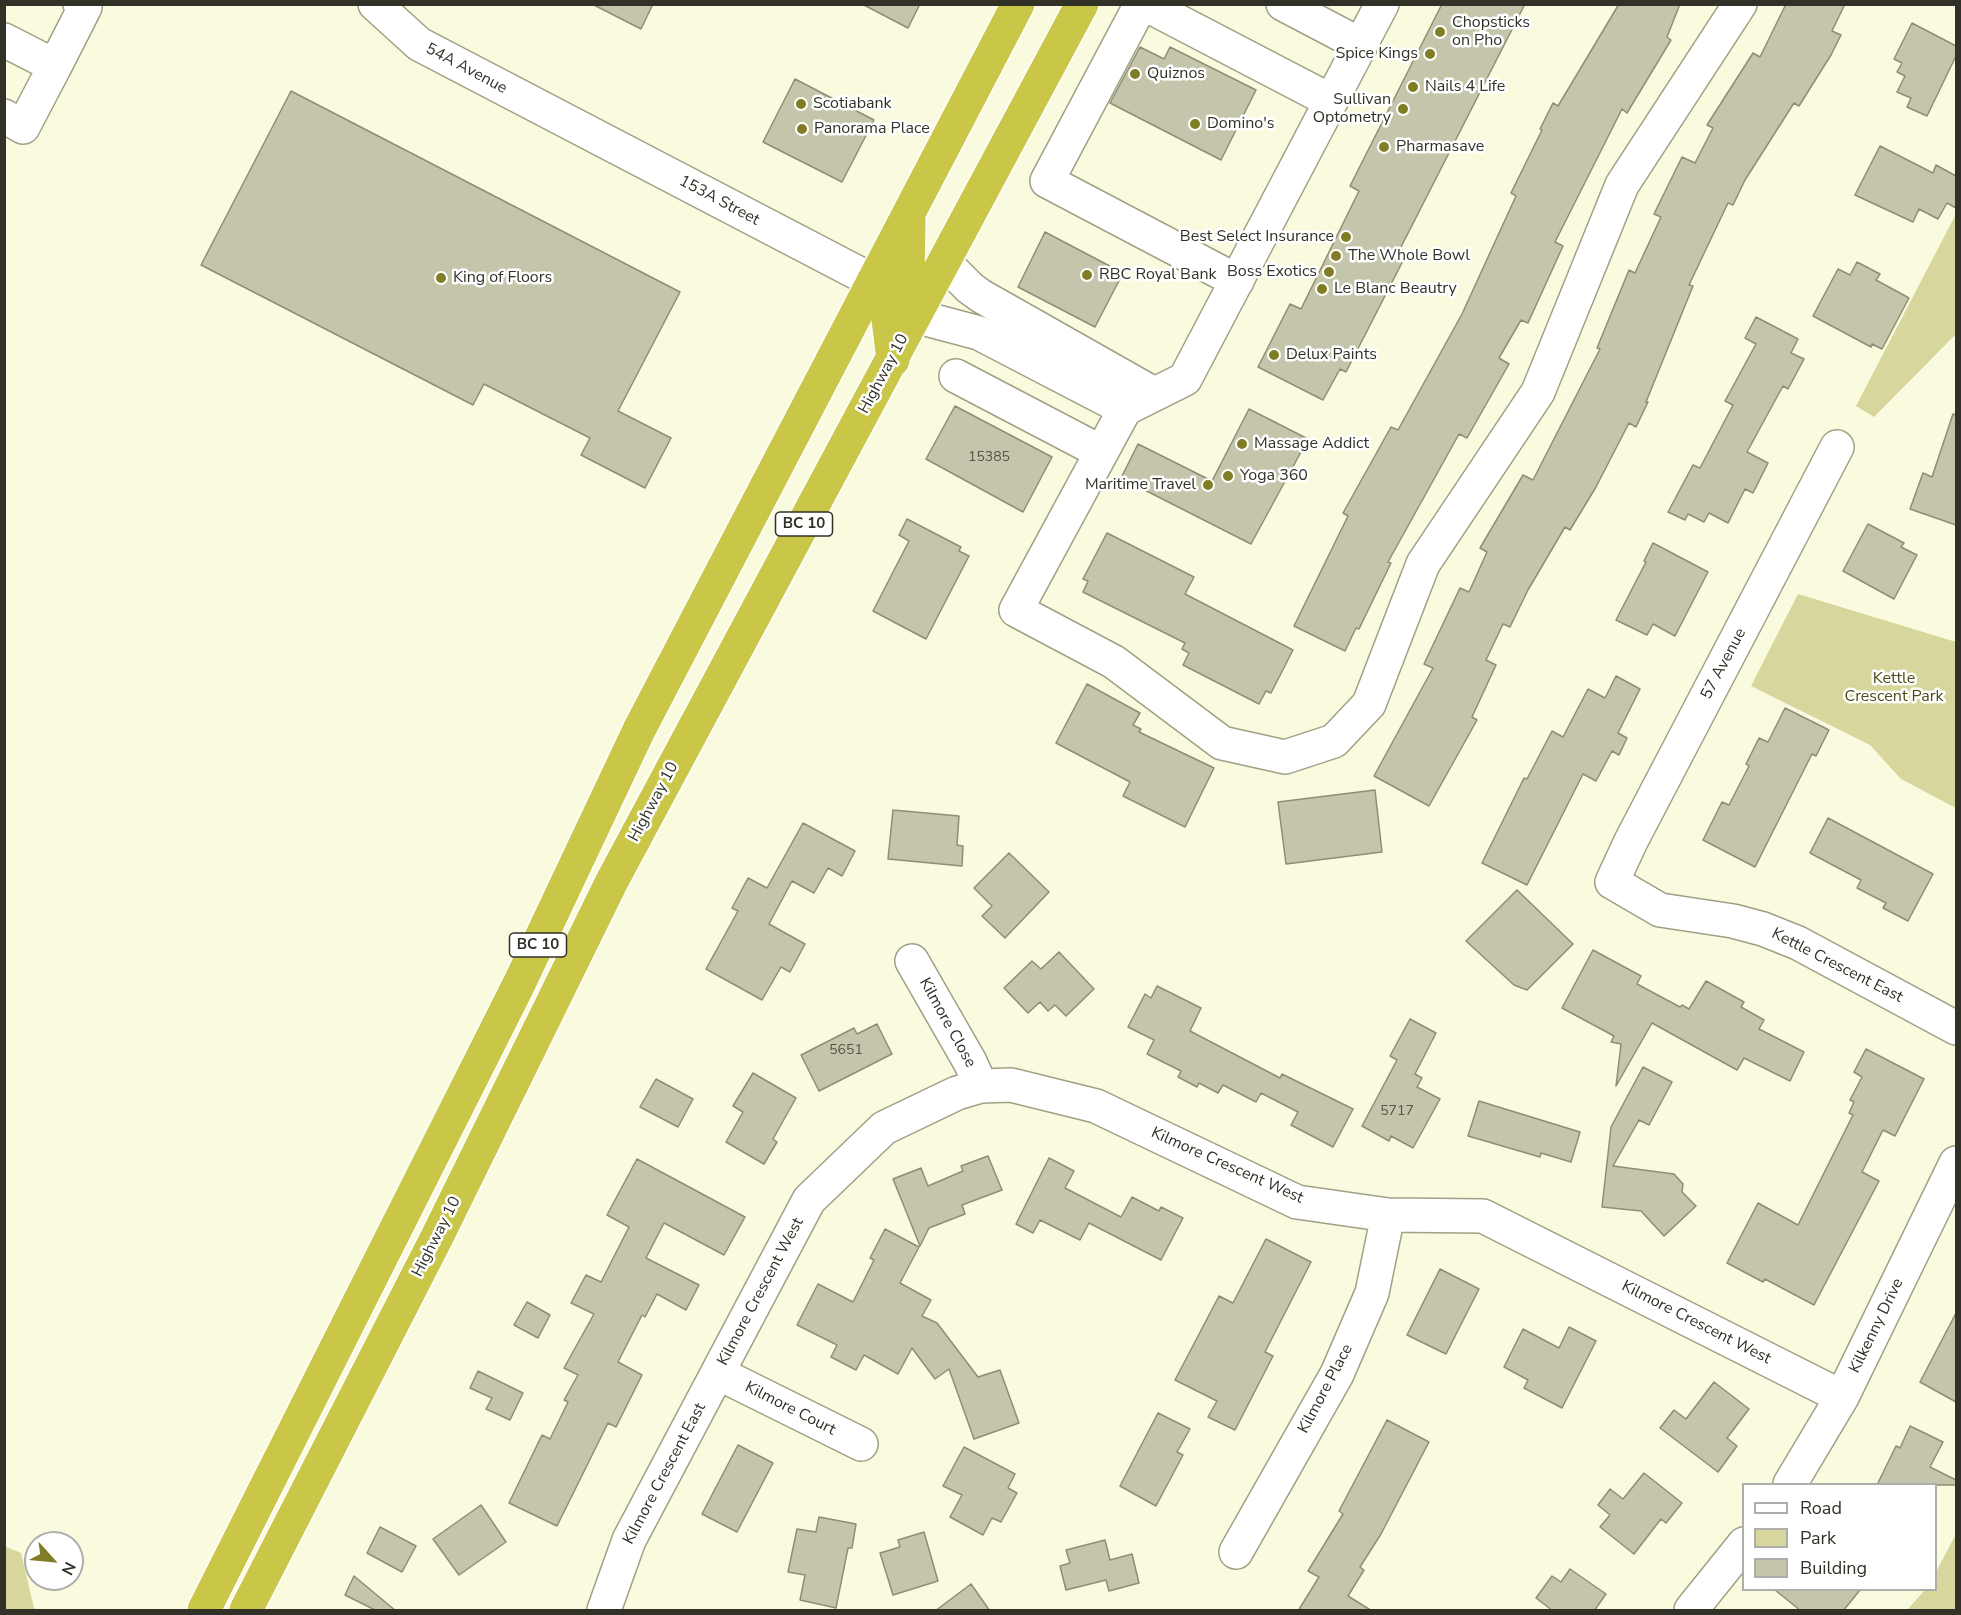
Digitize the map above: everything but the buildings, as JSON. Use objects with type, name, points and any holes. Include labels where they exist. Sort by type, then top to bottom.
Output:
[{"type":"highway","name":"BC 10","points":[[204,1611],[519,984],[639,730],[1017,4]]},
{"type":"highway","name":"Highway 10","points":[[246,1611],[437,1237],[612,881],[1082,4]]},
{"type":"highway","points":[[909,212],[908,278],[915,316]]},
{"type":"highway","points":[[873,281],[885,295],[893,360]]},
{"type":"street","points":[[4,116],[23,126],[85,7],[80,4]]},
{"type":"street","name":"54A Avenue","points":[[375,4],[419,44],[565,121]]},
{"type":"street","points":[[1237,281],[1047,181],[1143,4],[1330,101]]},
{"type":"street","points":[[1283,4],[1361,45]]},
{"type":"street","points":[[1382,4],[1185,379],[1125,410],[1016,610],[1114,662],[1222,743],[1285,757],[1334,741],[1369,704],[1423,564],[1538,392],[1622,185],[1740,4]]},
{"type":"street","points":[[4,40],[55,66]]},
{"type":"street","name":"153A Street","points":[[565,121],[873,281]]},
{"type":"street","points":[[944,262],[981,296],[1155,394]]},
{"type":"street","points":[[915,316],[979,333],[1125,410]]},
{"type":"street","points":[[956,376],[1101,452]]},
{"type":"street","name":"57 Avenue","points":[[1612,882],[1642,820],[1837,447]]},
{"type":"street","name":"Kettle Crescent East","points":[[1612,882],[1660,910],[1733,921],[1763,929],[1798,943],[1956,1028]]},
{"type":"street","name":"Kilmore Close","points":[[912,961],[970,1062],[981,1086]]},
{"type":"street","name":"Kilmore Crescent West","points":[[718,1373],[809,1200],[884,1128],[957,1093],[981,1086],[1011,1085],[1096,1106],[1298,1202],[1388,1215],[1483,1216],[1842,1397]]},
{"type":"street","name":"Kilkenny Drive","points":[[1791,1483],[1842,1397],[1956,1163]]},
{"type":"street","name":"Kilmore Place","points":[[1236,1552],[1337,1374],[1372,1293],[1388,1215]]},
{"type":"street","name":"Kilmore Court","points":[[718,1373],[861,1444]]},
{"type":"street","name":"Kilmore Crescent East","points":[[604,1611],[629,1540],[718,1373]]},
{"type":"street","points":[[1691,1611],[1742,1545]]},
{"type":"green space","points":[[1956,214],[1956,334],[1874,417],[1856,406]]},
{"type":"green space","name":"Kettle Crescent Park","points":[[1798,594],[1956,642],[1956,808],[1901,779],[1870,745],[1751,686]]},
{"type":"green space","points":[[1956,1534],[1956,1610],[1907,1610],[1924,1591],[1937,1591],[1937,1570]]},
{"type":"green space","points":[[4,1546],[21,1553],[24,1566],[24,1591],[30,1591],[34,1608],[38,1610],[5,1610]]},
{"type":"place","name":"Chopsticks on Pho","points":[[1440,32]]},
{"type":"place","name":"Spice Kings","points":[[1430,54]]},
{"type":"place","name":"Quiznos","points":[[1135,74]]},
{"type":"place","name":"Nails 4 Life","points":[[1413,87]]},
{"type":"place","name":"Scotiabank","points":[[801,104]]},
{"type":"place","name":"Sullivan Optometry","points":[[1403,109]]},
{"type":"place","name":"Domino's","points":[[1195,124]]},
{"type":"place","name":"Panorama Place","points":[[802,129]]},
{"type":"place","name":"Pharmasave","points":[[1384,147]]},
{"type":"place","name":"Best Select Insurance","points":[[1346,237]]},
{"type":"place","name":"The Whole Bowl","points":[[1336,256]]},
{"type":"place","name":"Boss Exotics","points":[[1329,272]]},
{"type":"place","name":"RBC Royal Bank","points":[[1087,275]]},
{"type":"place","name":"King of Floors","points":[[441,278]]},
{"type":"place","name":"Le Blanc Beautry","points":[[1322,289]]},
{"type":"place","name":"Delux Paints","points":[[1274,355]]},
{"type":"place","name":"Massage Addict","points":[[1242,444]]},
{"type":"place","name":"Yoga 360","points":[[1228,476]]},
{"type":"place","name":"Maritime Travel","points":[[1208,485]]}]
